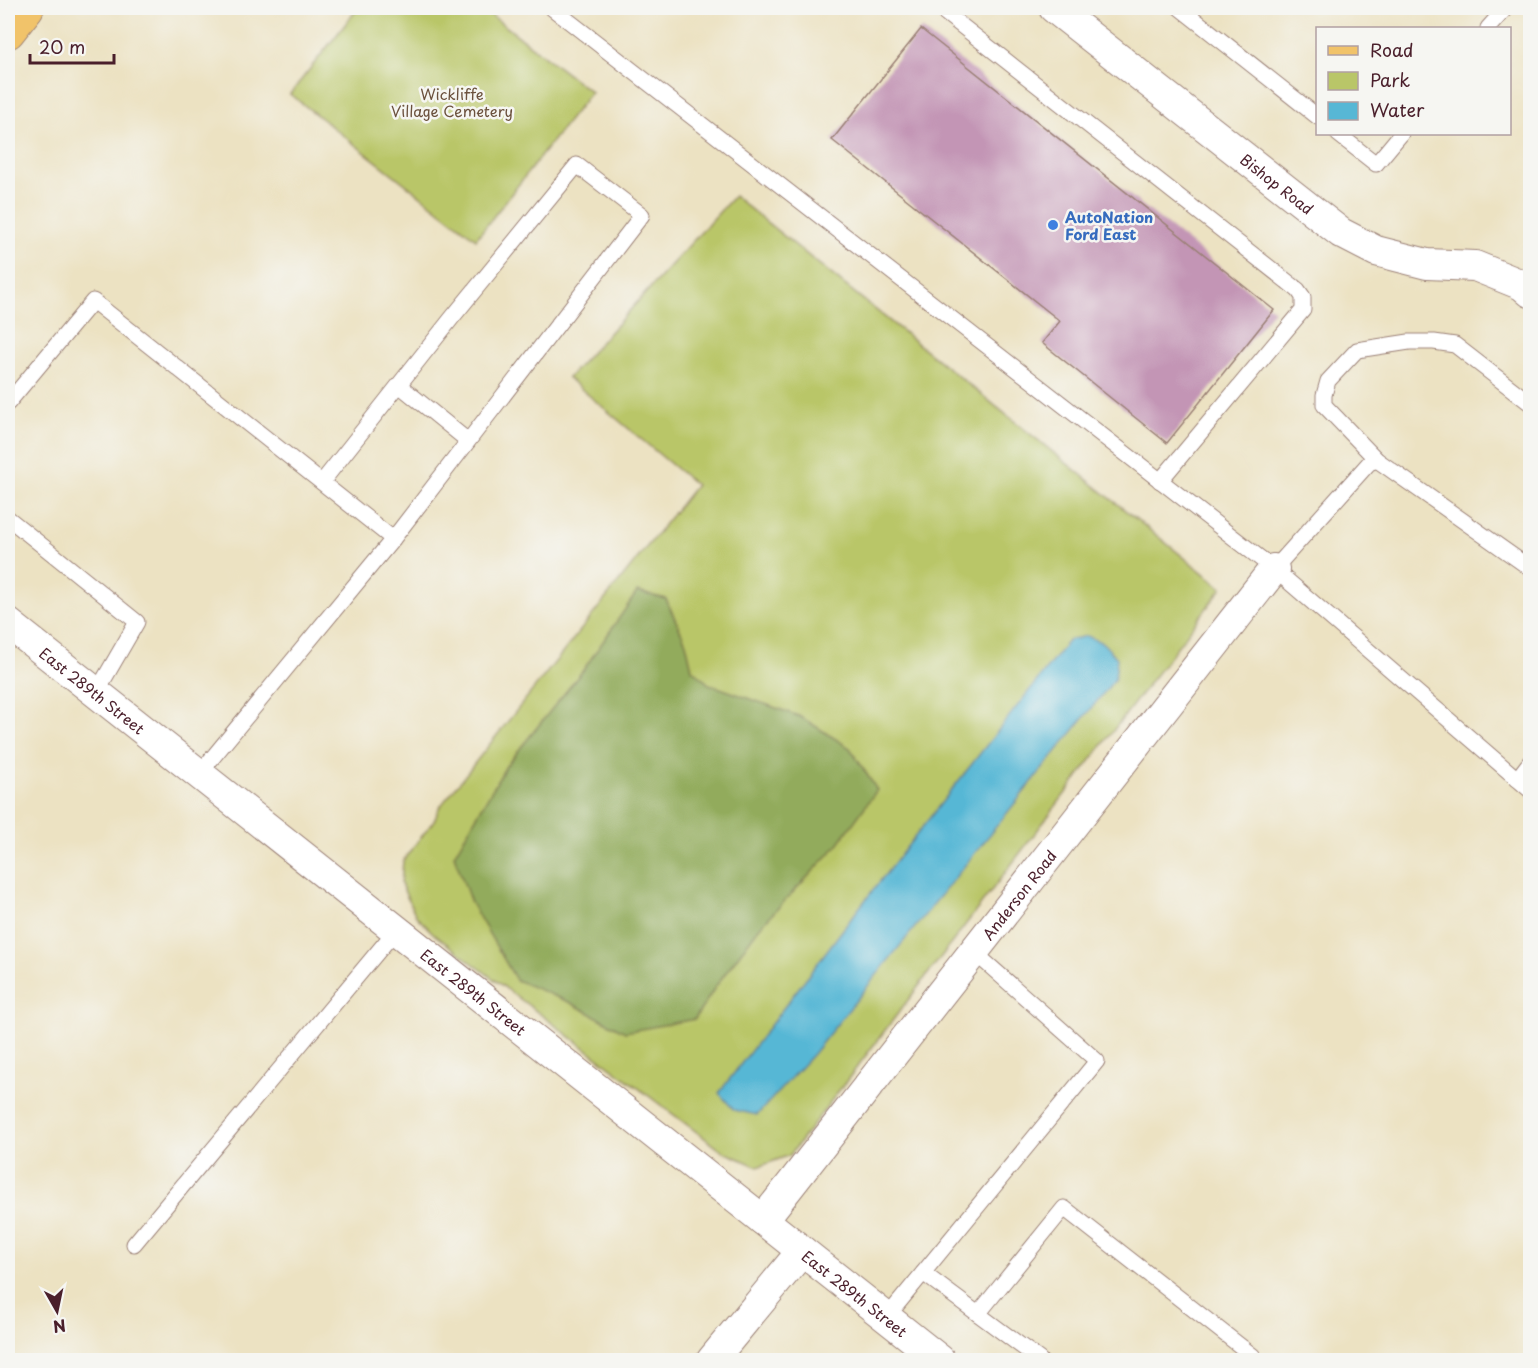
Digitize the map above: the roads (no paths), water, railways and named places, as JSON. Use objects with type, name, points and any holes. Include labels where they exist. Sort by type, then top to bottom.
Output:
[{"type":"main road","points":[[8,32],[27,8]]},
{"type":"street","name":"Bishop Road","points":[[1054,8],[1341,233],[1376,251],[1426,264],[1475,266],[1522,285],[1530,292]]},
{"type":"street","name":"Anderson Road","points":[[763,1220],[1274,568]]},
{"type":"street","name":"East 289th Street","points":[[8,622],[940,1360]]},
{"type":"street","points":[[712,1360],[802,1251]]},
{"type":"lane","points":[[552,8],[1274,568],[1530,790]]},
{"type":"lane","points":[[939,8],[1298,290],[1303,297],[1303,310],[1161,481]]},
{"type":"lane","points":[[1180,8],[1316,116]]},
{"type":"lane","points":[[1489,27],[1506,8]]},
{"type":"lane","points":[[1339,135],[1376,164],[1400,135]]},
{"type":"lane","points":[[199,774],[393,539],[642,215],[577,165],[322,482]]},
{"type":"lane","points":[[8,403],[93,301],[393,539]]},
{"type":"lane","points":[[1530,403],[1455,345],[1434,342],[1409,342],[1357,350],[1328,381],[1324,395],[1324,405],[1377,460],[1530,568]]},
{"type":"lane","points":[[399,385],[468,441]]},
{"type":"lane","points":[[1274,568],[1369,463],[1377,460]]},
{"type":"lane","points":[[8,518],[137,622],[96,693]]},
{"type":"lane","points":[[1517,779],[1530,762]]},
{"type":"lane","points":[[134,1244],[396,930]]},
{"type":"lane","points":[[886,1318],[1097,1061],[974,952]]},
{"type":"lane","points":[[978,1314],[1064,1208],[1253,1356],[1249,1360]]},
{"type":"lane","points":[[923,1273],[1040,1360]]},
{"type":"water","points":[[1087,636],[1103,643],[1117,658],[1115,679],[813,1054],[757,1115],[734,1110],[719,1093],[863,903],[1069,640]]},
{"type":"place","name":"AutoNation Ford East","points":[[1053,225]]},
{"type":"park label","name":"Wickliffe Village Cemetery","points":[[452,102]]}]
